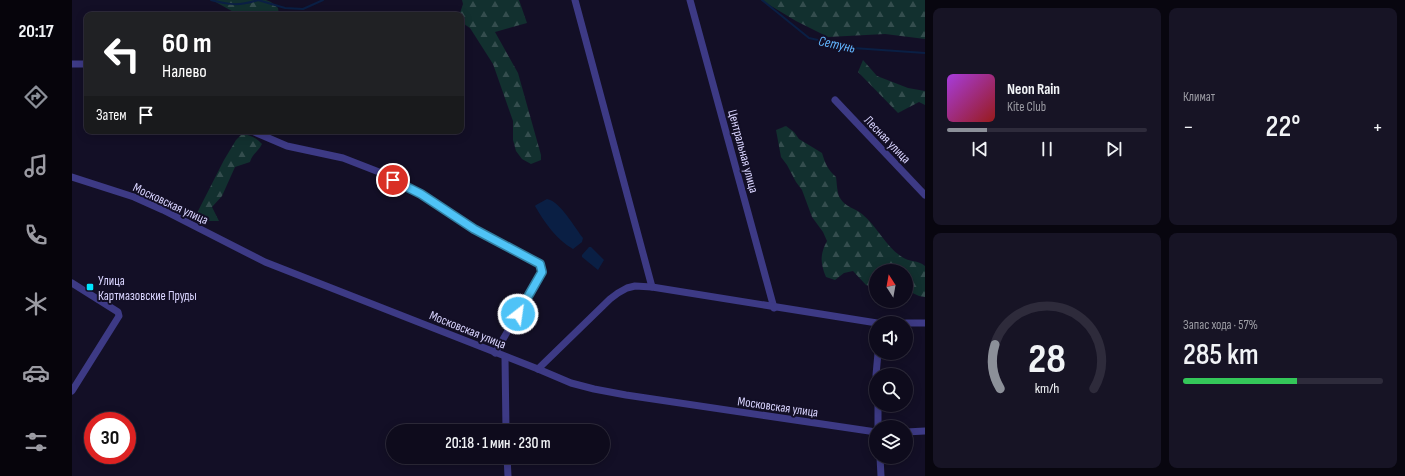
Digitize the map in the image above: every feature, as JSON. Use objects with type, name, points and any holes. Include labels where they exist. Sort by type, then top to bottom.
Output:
[{"type":"street","points":[[575,0],[652,287]]},
{"type":"street","name":"Центральная улица","points":[[690,0],[774,308]]},
{"type":"street","points":[[72,64],[84,64]]},
{"type":"street","name":"Лесная улица","points":[[835,100],[925,195]]},
{"type":"street","points":[[259,134],[287,146],[342,158],[380,172],[421,194],[474,229],[540,264],[542,272],[496,353]]},
{"type":"street","name":"Московская улица","points":[[72,177],[134,197],[163,210],[265,262],[538,369],[570,383],[594,389],[869,431]]},
{"type":"street","points":[[72,283],[118,312],[119,318],[72,391]]},
{"type":"street","points":[[538,369],[610,299],[627,288],[636,286],[652,287],[774,308],[869,322]]},
{"type":"street","points":[[913,323],[925,323]]},
{"type":"street","points":[[505,357],[506,424]]},
{"type":"street","points":[[913,432],[925,431]]},
{"type":"street","points":[[507,464],[508,476]]},
{"type":"street","points":[[880,464],[881,476]]},
{"type":"green space","points":[[212,0],[266,0],[278,8],[279,12],[234,12]]},
{"type":"green space","points":[[462,0],[519,0],[527,23],[495,32],[518,73],[541,155],[541,160],[531,164],[522,159],[516,151],[513,140],[513,121],[493,64],[470,28],[464,24],[464,12],[460,12],[463,4]]},
{"type":"green space","points":[[761,0],[925,0],[925,39],[885,34],[828,37],[796,21]]},
{"type":"green space","points":[[863,60],[877,76],[908,88],[925,91],[925,105],[919,102],[898,113],[858,72]]},
{"type":"green space","points":[[786,126],[794,132],[799,139],[822,153],[827,166],[836,177],[838,194],[842,201],[867,219],[896,253],[905,259],[925,266],[925,297],[913,293],[913,264],[869,264],[869,286],[866,285],[853,271],[844,273],[835,280],[826,277],[823,267],[822,254],[827,241],[823,232],[812,217],[802,190],[781,157],[776,130]]},
{"type":"green space","points":[[242,134],[253,137],[262,144],[250,162],[235,167],[222,196],[212,207],[219,221],[200,221],[196,215],[224,160],[236,140]]},
{"type":"water","points":[[547,199],[552,201],[562,210],[583,238],[582,242],[573,249],[551,230],[535,206]]},
{"type":"water","points":[[589,247],[591,247],[604,260],[598,270],[582,257]]},
{"type":"waterway","name":"Сетунь","points":[[211,0],[234,4],[258,0]]},
{"type":"waterway","name":"Сетунь","points":[[258,0],[285,8],[303,9],[323,0]]},
{"type":"waterway","name":"Сетунь","points":[[762,0],[809,38],[853,48],[925,53]]},
{"type":"place","name":"Улица Картмазовские Пруды","points":[[90,287]]},
{"type":"route","points":[[393,180],[421,194],[474,229],[540,264],[542,272],[518,314]]}]
